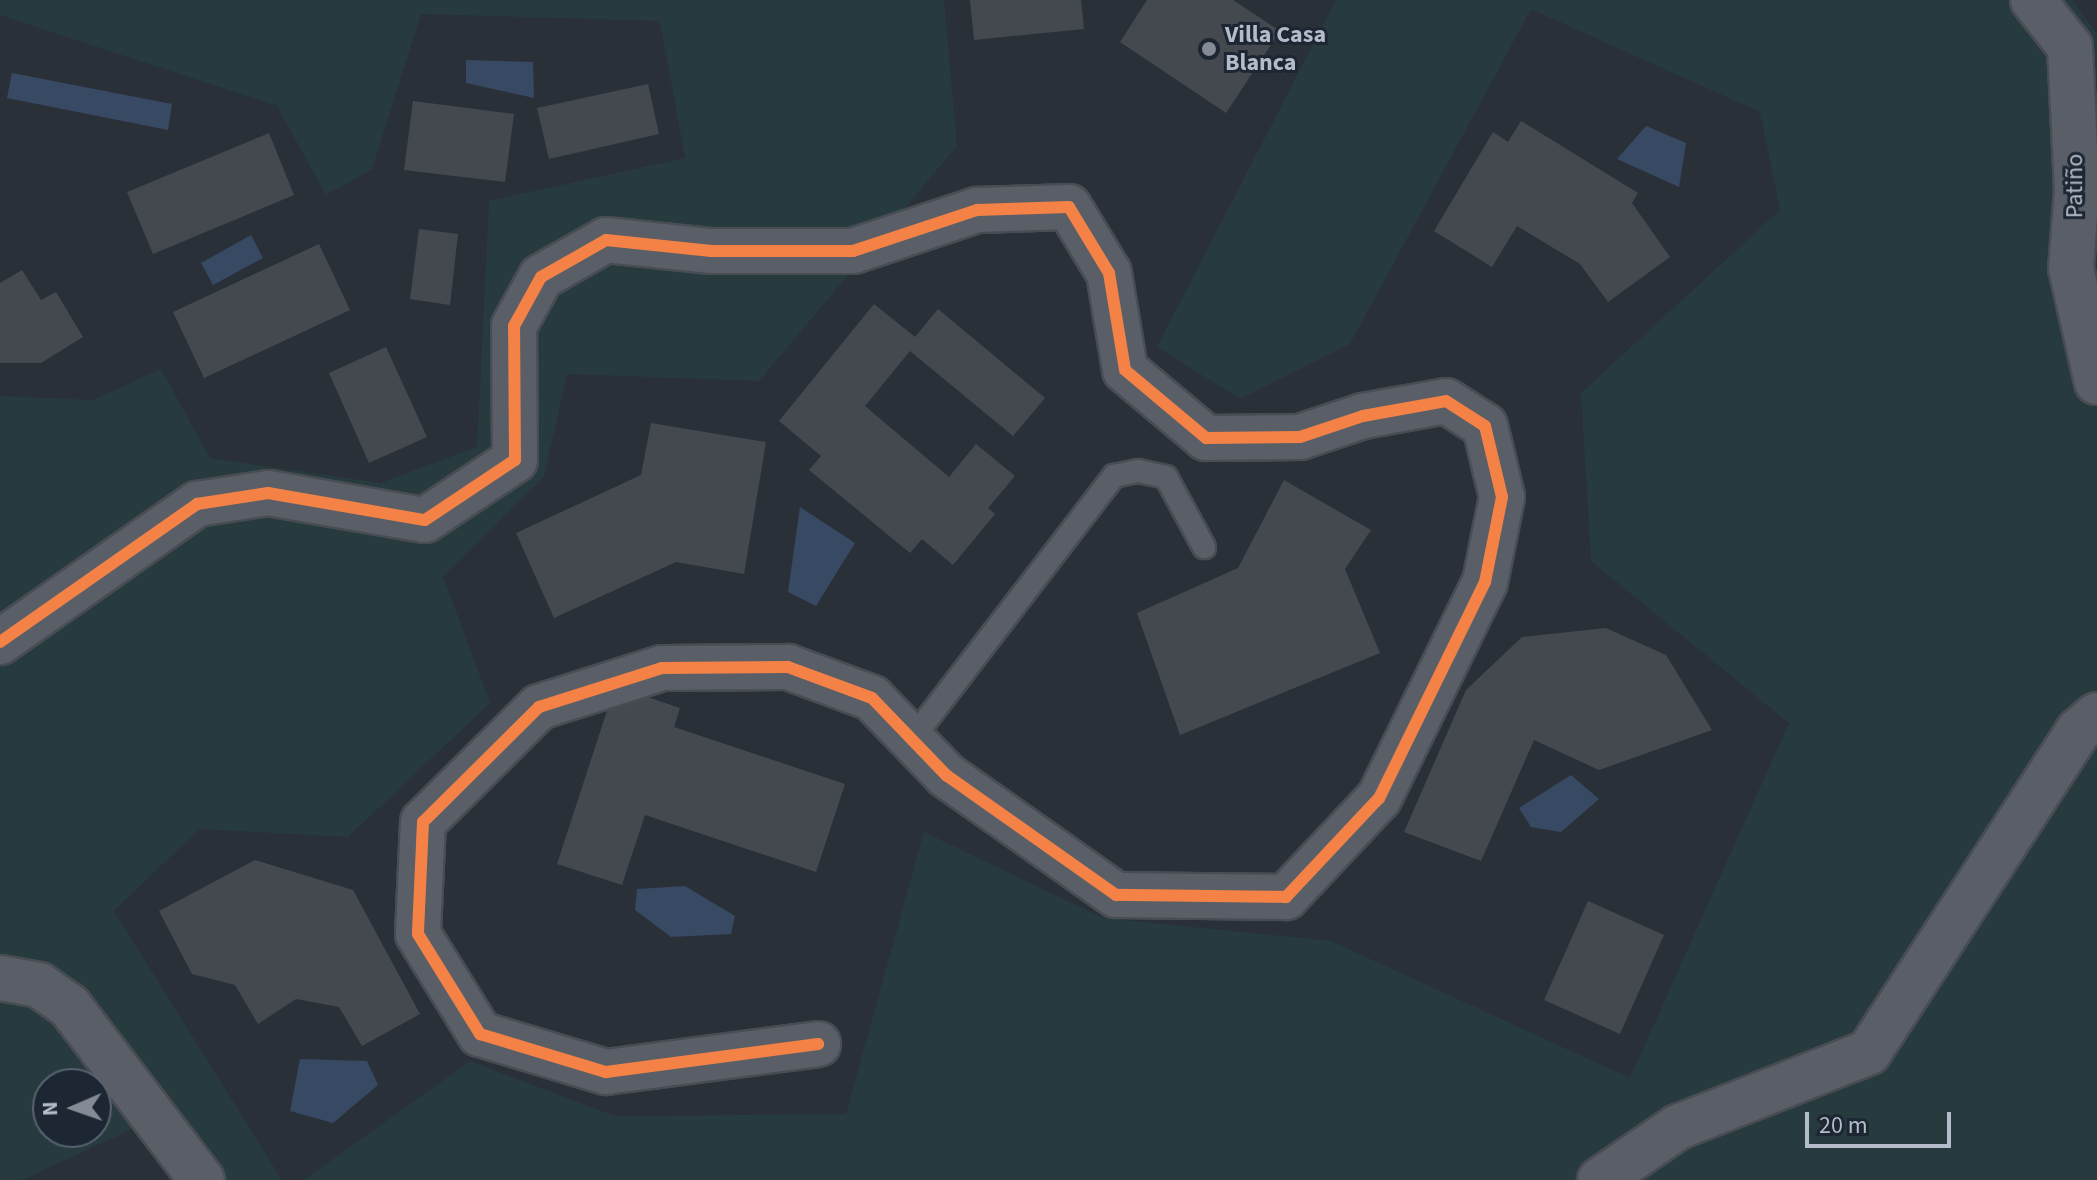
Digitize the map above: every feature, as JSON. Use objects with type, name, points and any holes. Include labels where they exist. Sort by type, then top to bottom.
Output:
[{"type":"street","name":"Patiño","points":[[2033,0],[2070,47],[2077,189],[2071,268],[2097,382]]},
{"type":"street","points":[[0,642],[197,504],[268,493],[425,520],[438,512],[515,460],[514,326],[541,277],[606,240],[711,251],[853,251],[977,210],[1069,207],[1109,273],[1125,370],[1206,438],[1300,437],[1363,416],[1446,401],[1485,426],[1502,497],[1485,582],[1379,798],[1286,897],[1116,895],[947,776],[872,698],[788,667],[662,668],[539,707],[423,822],[418,934],[480,1034],[606,1072],[818,1044]]},
{"type":"street","points":[[1600,1180],[1678,1127],[1869,1052],[2078,731],[2097,715]]},
{"type":"street","points":[[0,978],[39,985],[70,1007],[202,1180]]},
{"type":"lane","points":[[912,739],[1114,476],[1138,471],[1166,477],[1204,547]]},
{"type":"green space","points":[[0,0],[944,0],[957,146],[759,381],[567,374],[544,477],[443,576],[490,703],[348,837],[199,829],[114,911],[282,1180],[175,1180],[141,1125],[112,1138],[112,1068],[32,1068],[32,1148],[91,1148],[22,1180],[0,1180],[0,396],[93,400],[161,369],[210,458],[381,483],[477,447],[489,201],[685,158],[660,21],[421,14],[372,169],[326,195],[277,106],[0,15]]},
{"type":"green space","points":[[1336,0],[2072,0],[2097,34],[2097,1180],[304,1180],[470,1061],[615,1116],[846,1114],[924,832],[1103,918],[1331,941],[1630,1078],[1789,723],[1591,561],[1581,393],[1780,210],[1760,112],[1531,9],[1350,344],[1240,399],[1157,347]]},
{"type":"water","points":[[466,60],[533,62],[534,98],[466,83]]},
{"type":"water","points":[[12,73],[172,104],[168,130],[7,98]]},
{"type":"water","points":[[1646,126],[1686,143],[1679,187],[1617,159]]},
{"type":"water","points":[[251,235],[263,258],[213,285],[201,263]]},
{"type":"water","points":[[800,507],[855,543],[816,606],[788,592]]},
{"type":"water","points":[[1571,775],[1599,799],[1561,832],[1531,827],[1519,808]]},
{"type":"water","points":[[685,886],[735,916],[731,934],[671,937],[635,910],[637,889]]},
{"type":"water","points":[[300,1059],[367,1061],[378,1085],[333,1123],[290,1111]]},
{"type":"building","points":[[970,0],[1081,0],[1084,29],[974,40]]},
{"type":"building","points":[[1147,0],[1233,0],[1280,31],[1226,113],[1120,42]]},
{"type":"building","points":[[648,84],[659,134],[549,159],[537,108]]},
{"type":"building","points":[[413,101],[514,114],[505,182],[404,170]]},
{"type":"building","points":[[1521,121],[1638,193],[1632,203],[1670,257],[1608,302],[1580,264],[1517,226],[1492,267],[1434,231],[1493,132],[1508,142]]},
{"type":"building","points":[[269,133],[294,195],[153,254],[127,192]]},
{"type":"building","points":[[419,229],[458,234],[450,305],[410,299]]},
{"type":"building","points":[[319,244],[350,310],[204,378],[173,312]]},
{"type":"building","points":[[22,270],[41,300],[56,292],[83,337],[41,363],[0,363],[0,283]]},
{"type":"building","points":[[874,304],[915,337],[938,309],[1045,398],[1013,436],[910,351],[865,406],[949,477],[976,444],[1015,476],[988,508],[995,514],[953,565],[922,539],[910,553],[809,470],[821,456],[779,421]]},
{"type":"building","points":[[386,347],[427,437],[369,463],[329,373]]},
{"type":"building","points":[[651,423],[766,442],[744,574],[676,562],[554,618],[516,533],[641,475]]},
{"type":"building","points":[[1284,480],[1371,530],[1345,569],[1380,653],[1180,735],[1137,613],[1238,568]]},
{"type":"building","points":[[1606,628],[1666,655],[1712,730],[1599,770],[1534,740],[1481,861],[1404,832],[1466,690],[1522,637]]},
{"type":"building","points":[[615,686],[680,708],[674,727],[845,784],[816,872],[645,815],[622,885],[557,864]]},
{"type":"building","points":[[255,860],[353,890],[420,1014],[362,1046],[339,1007],[296,999],[258,1024],[235,985],[192,974],[159,911]]},
{"type":"building","points":[[1588,901],[1664,935],[1620,1034],[1544,1000]]},
{"type":"cycle path","points":[[0,642],[197,504],[268,493],[425,520],[515,460],[514,326],[541,277],[606,240],[711,251],[853,251],[977,210],[1069,207],[1109,273],[1125,370],[1206,438],[1300,437],[1363,416],[1446,401],[1485,426],[1502,497],[1485,582],[1379,798],[1286,897],[1116,895],[947,776],[872,698],[788,667],[662,668],[539,707],[423,822],[418,934],[480,1034],[606,1072],[818,1044]]},
{"type":"place","name":"Villa Casa Blanca","points":[[1209,49]]}]
